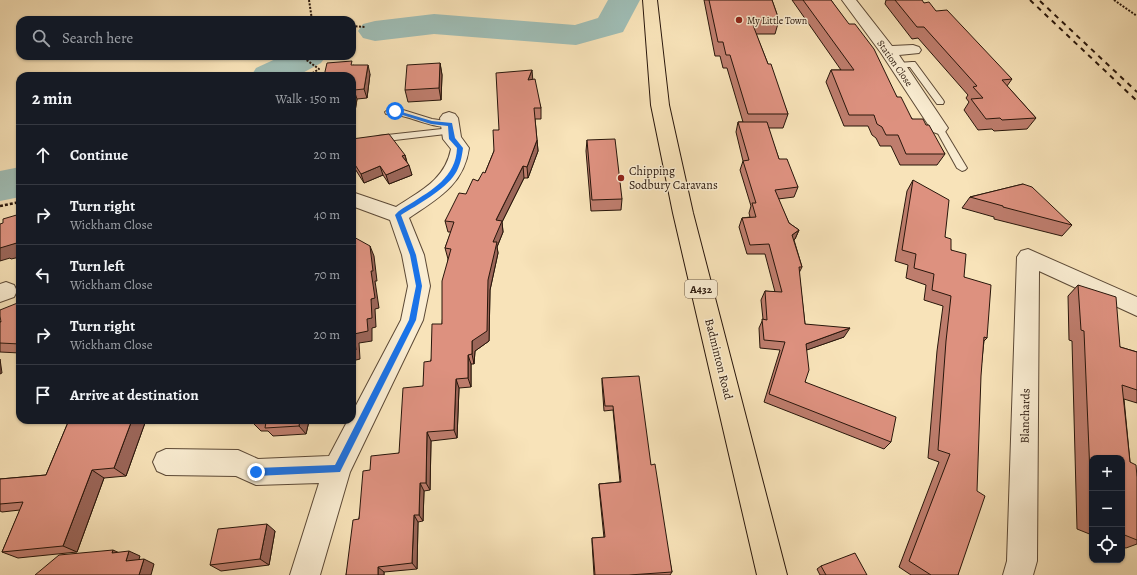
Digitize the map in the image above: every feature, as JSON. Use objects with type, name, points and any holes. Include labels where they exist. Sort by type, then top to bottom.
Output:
[{"type":"main road","name":"Badminton Road","points":[[650,0],[660,105],[679,198],[772,575]]},
{"type":"street","name":"Station Close","points":[[849,0],[898,65],[938,128]]},
{"type":"street","points":[[888,51],[913,50]]},
{"type":"street","points":[[398,215],[433,192],[453,174],[460,156],[460,148],[452,139],[450,124]]},
{"type":"street","points":[[356,200],[398,215]]},
{"type":"street","points":[[305,575],[337,469],[412,320],[419,286],[413,255],[398,215]]},
{"type":"street","name":"Blanchards","points":[[1018,575],[1022,561],[1028,257],[1137,307]]},
{"type":"street","points":[[166,462],[238,462],[256,472],[337,469]]},
{"type":"lane","points":[[898,65],[912,64],[940,102]]},
{"type":"lane","points":[[389,112],[403,113],[431,122],[450,124]]},
{"type":"lane","points":[[367,141],[450,124]]},
{"type":"lane","points":[[938,128],[962,168]]},
{"type":"path","points":[[309,0],[311,16]]},
{"type":"path","points":[[1114,0],[1137,16]]},
{"type":"path","points":[[356,26],[365,27]]},
{"type":"path","points":[[307,60],[319,68],[314,72]]},
{"type":"path","points":[[0,206],[16,203]]},
{"type":"building","points":[[709,0],[772,0],[779,20],[751,20],[768,64],[771,64],[788,114],[748,114],[730,55],[726,55],[723,42],[718,42]]},
{"type":"building","points":[[803,0],[831,0],[849,24],[855,24],[874,49],[897,97],[901,97],[912,119],[923,119],[926,125],[929,125],[945,154],[906,154],[898,135],[886,135],[882,127],[877,124],[874,115],[849,115],[831,70],[854,70]]},
{"type":"building","points":[[895,0],[922,0],[924,3],[929,2],[936,11],[947,10],[1012,79],[1002,80],[1036,118],[1002,120],[1000,118],[986,119],[971,99],[983,98],[973,87],[977,86],[924,27],[917,27]]},
{"type":"building","points":[[352,61],[351,65],[368,65],[364,89],[356,90],[356,72],[325,72],[327,63]]},
{"type":"building","points":[[440,63],[439,88],[405,90],[407,65]]},
{"type":"building","points":[[532,70],[528,80],[535,79],[541,108],[534,108],[537,140],[527,167],[523,166],[496,220],[502,221],[493,242],[497,242],[488,280],[487,331],[472,341],[472,354],[468,355],[468,378],[456,379],[454,430],[427,432],[426,483],[420,483],[419,515],[414,515],[412,563],[378,567],[378,575],[346,575],[353,520],[359,519],[363,471],[370,470],[371,456],[399,453],[403,388],[423,386],[424,362],[431,361],[432,324],[442,324],[442,281],[451,249],[445,248],[454,222],[445,221],[459,193],[466,194],[473,179],[478,181],[483,172],[485,173],[494,151],[493,130],[499,130],[496,73]]},
{"type":"building","points":[[738,122],[767,122],[779,159],[787,159],[798,187],[775,190],[789,223],[799,230],[792,235],[802,267],[799,267],[805,324],[850,328],[806,344],[809,370],[805,382],[896,417],[891,442],[769,394],[785,342],[764,340],[762,319],[767,320],[765,291],[782,292],[769,244],[750,245],[742,218],[756,217],[752,203],[756,203],[743,161],[749,160]]},
{"type":"building","points":[[389,134],[405,155],[402,156],[409,165],[386,175],[380,166],[361,174],[356,166],[356,138]]},
{"type":"building","points":[[615,139],[622,199],[592,200],[587,140]]},
{"type":"building","points":[[913,180],[949,200],[945,237],[951,239],[951,250],[966,254],[964,277],[991,285],[987,338],[984,337],[981,376],[977,491],[985,496],[958,575],[931,575],[909,561],[950,454],[938,450],[951,296],[932,290],[934,274],[914,268],[916,254],[902,250]]},
{"type":"building","points":[[1023,184],[1032,187],[1072,225],[970,197]]},
{"type":"building","points":[[16,215],[16,243],[0,248],[0,224],[3,223],[3,219]]},
{"type":"building","points":[[356,238],[370,246],[373,271],[371,271],[375,298],[371,299],[372,318],[367,319],[368,331],[356,334]]},
{"type":"building","points":[[1078,285],[1116,297],[1120,347],[1137,352],[1137,390],[1122,385],[1130,462],[1136,465],[1137,540],[1125,535],[1125,455],[1089,455],[1084,331],[1081,330]]},
{"type":"building","points":[[16,304],[16,344],[0,343],[0,310]]},
{"type":"building","points":[[639,376],[651,465],[655,464],[672,572],[629,575],[595,575],[592,538],[605,537],[599,484],[621,482],[613,406],[605,406],[602,378]]},
{"type":"building","points":[[67,424],[130,424],[114,468],[92,470],[63,546],[2,552],[23,502],[0,504],[0,479],[46,475]]},
{"type":"building","points":[[266,424],[299,424],[299,426],[265,428]]},
{"type":"building","points":[[267,524],[260,559],[210,565],[218,529]]},
{"type":"building","points":[[113,550],[112,553],[129,551],[126,561],[144,559],[139,575],[35,575],[59,555]]},
{"type":"building","points":[[855,553],[867,575],[826,575],[821,566]]},
{"type":"waterway","points":[[375,31],[434,24],[576,35],[611,25],[624,0]]},
{"type":"waterway","points":[[277,72],[301,60]]},
{"type":"waterway","points":[[0,186],[16,183]]},
{"type":"railway","points":[[1030,0],[1137,101]]},
{"type":"railway","points":[[1040,1],[1137,92]]},
{"type":"place","name":"My Little Town","points":[[739,20]]},
{"type":"place","name":"Chipping Sodbury Caravans","points":[[621,178]]},
{"type":"route","points":[[256,472],[337,469],[412,320],[419,286],[413,255],[398,215],[433,192],[453,174],[460,156],[460,148],[452,139],[450,124],[431,122],[395,111]]}]
